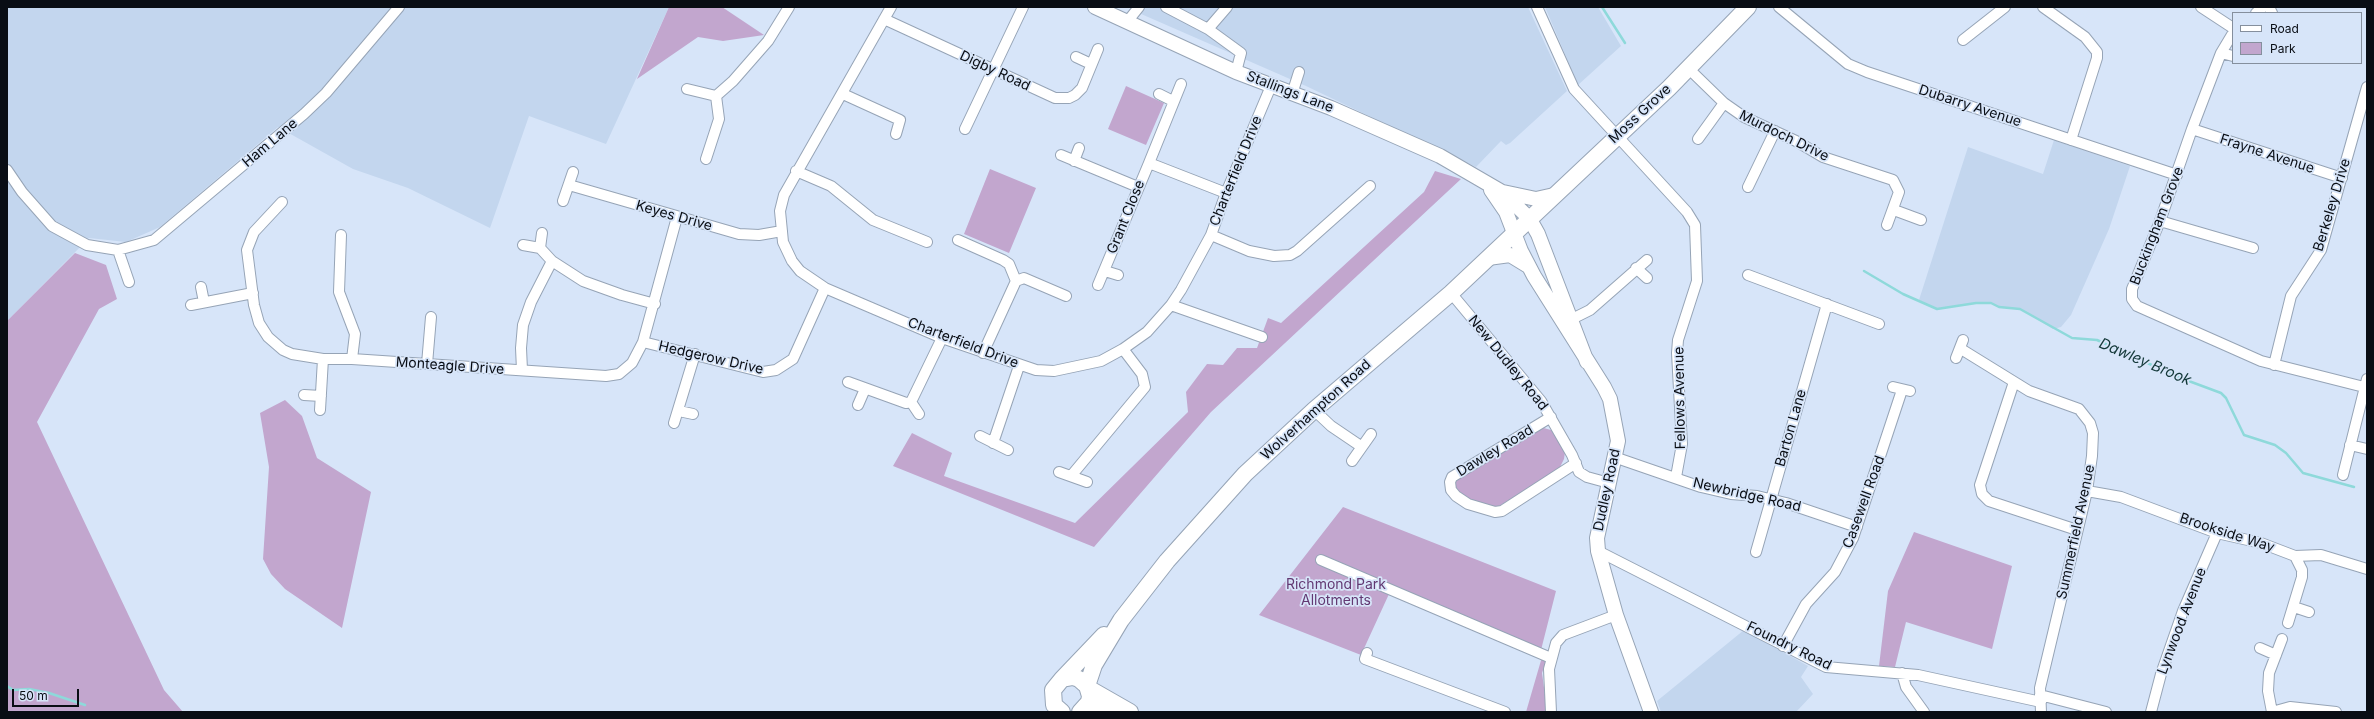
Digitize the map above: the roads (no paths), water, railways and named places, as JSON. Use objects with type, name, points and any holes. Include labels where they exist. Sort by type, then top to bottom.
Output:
[{"type":"highway","name":"Moss Grove","points":[[1529,218],[1689,68],[1748,7]]},
{"type":"highway","name":"Wolverhampton Road","points":[[1049,705],[1053,690],[1062,679],[1121,620],[1211,511],[1250,470],[1314,410],[1451,293],[1529,218]]},
{"type":"highway","name":"Wolverhampton Road","points":[[1081,712],[1089,702],[1087,687],[1094,665],[1121,620]]},
{"type":"highway","points":[[1062,679],[1074,677],[1079,679],[1087,687],[1130,712]]},
{"type":"highway","points":[[1049,705],[1054,705],[1062,712]]},
{"type":"highway","points":[[1081,712],[1095,709],[1114,712]]},
{"type":"main road","name":"Stallings Lane","points":[[1095,7],[1236,72],[1332,108],[1440,156],[1484,180],[1502,192],[1529,218]]},
{"type":"main road","name":"Stallings Lane","points":[[1484,180],[1506,212],[1515,231]]},
{"type":"main road","points":[[1502,192],[1536,199],[1554,195]]},
{"type":"main road","name":"Dudley Road","points":[[1529,218],[1538,234],[1572,319],[1587,362]]},
{"type":"main road","name":"Dudley Road","points":[[1515,231],[1528,266],[1610,400],[1618,441],[1597,538],[1598,551],[1616,616],[1651,712]]},
{"type":"main road","points":[[1488,258],[1510,255],[1528,266]]},
{"type":"street","name":"Ham Lane","points":[[118,250],[154,240],[304,114],[326,93],[399,7]]},
{"type":"street","points":[[716,96],[733,81],[768,42],[788,7]]},
{"type":"street","name":"Charterfield Drive","points":[[891,7],[843,94],[796,171],[784,195],[780,211],[783,242],[792,261],[800,271],[825,288],[942,338],[1019,366],[1054,371],[1076,368],[1101,361],[1122,350],[1147,332],[1171,305],[1181,290],[1211,235],[1226,193],[1271,86]]},
{"type":"street","points":[[965,129],[994,71],[1023,7]]},
{"type":"street","points":[[1127,22],[1139,7]]},
{"type":"street","points":[[1166,7],[1208,29],[1241,53],[1236,72]]},
{"type":"street","points":[[1208,29],[1227,7]]},
{"type":"street","name":"Fellows Avenue","points":[[1537,7],[1571,84],[1616,136],[1688,212],[1695,225],[1697,281],[1678,340],[1677,353],[1682,444],[1676,477]]},
{"type":"street","name":"Dubarry Avenue","points":[[1779,7],[1848,64],[1867,72],[2177,175]]},
{"type":"street","points":[[1963,40],[2005,7]]},
{"type":"street","points":[[2043,7],[2085,37],[2097,52],[2098,58],[2071,140]]},
{"type":"street","points":[[2201,7],[2232,27]]},
{"type":"street","name":"Digby Road","points":[[884,19],[994,71],[1061,99],[1075,95],[1082,88],[1090,64],[1098,49]]},
{"type":"street","name":"Buckingham Grove","points":[[2232,35],[2221,53],[2192,129],[2160,221],[2132,290],[2132,299],[2137,306],[2261,362],[2366,383]]},
{"type":"street","points":[[2221,53],[2232,56]]},
{"type":"street","points":[[1076,57],[1090,64]]},
{"type":"street","name":"Murdoch Drive","points":[[1689,68],[1724,103],[1744,117],[1775,131],[1823,157],[1892,180],[1898,192],[1894,210],[1887,225]]},
{"type":"street","points":[[1292,94],[1300,72]]},
{"type":"street","name":"Grant Close","points":[[1098,285],[1181,84]]},
{"type":"street","name":"Berkeley Drive","points":[[2274,365],[2291,296],[2321,250],[2342,178],[2363,120],[2367,86]]},
{"type":"street","points":[[688,89],[716,96]]},
{"type":"street","points":[[843,94],[900,120],[896,134]]},
{"type":"street","points":[[1159,94],[1173,101]]},
{"type":"street","points":[[706,159],[719,119],[716,96]]},
{"type":"street","points":[[1698,139],[1724,103]]},
{"type":"street","name":"Frayne Avenue","points":[[2192,129],[2342,178]]},
{"type":"street","points":[[1748,187],[1775,131]]},
{"type":"street","points":[[1074,161],[1079,148]]},
{"type":"street","points":[[1061,156],[1138,187]]},
{"type":"street","points":[[1149,163],[1226,193]]},
{"type":"street","points":[[7,170],[22,192],[52,226],[87,245],[118,250],[129,282]]},
{"type":"street","points":[[796,171],[836,190],[873,220],[927,242]]},
{"type":"street","points":[[563,201],[573,172]]},
{"type":"street","name":"Keyes Drive","points":[[569,185],[739,234],[760,234],[782,231]]},
{"type":"street","points":[[1211,235],[1249,251],[1274,256],[1290,255],[1370,186]]},
{"type":"street","name":"Monteagle Drive","points":[[282,202],[254,232],[247,250],[259,323],[271,340],[292,354],[324,359],[352,359],[612,376],[619,374],[632,363],[643,342],[655,304],[677,217]]},
{"type":"street","points":[[1894,210],[1921,220]]},
{"type":"street","points":[[2160,221],[2253,248]]},
{"type":"street","points":[[540,248],[542,233]]},
{"type":"street","points":[[341,235],[339,292],[355,334],[352,359]]},
{"type":"street","points":[[958,240],[1009,264],[1016,281]]},
{"type":"street","points":[[523,245],[540,248],[552,261],[583,281],[622,295],[655,304]]},
{"type":"street","points":[[1572,319],[1590,310],[1636,268],[1647,260]]},
{"type":"street","points":[[522,370],[521,348],[523,325],[531,302],[552,261]]},
{"type":"street","points":[[1636,268],[1647,278]]},
{"type":"street","name":"Grant Close","points":[[1105,271],[1118,275]]},
{"type":"street","points":[[1748,275],[1879,324]]},
{"type":"street","points":[[983,353],[1016,281],[1024,278],[1066,296]]},
{"type":"street","points":[[201,287],[204,302]]},
{"type":"street","name":"Hedgerow Drive","points":[[643,342],[763,372],[783,367],[793,359],[825,288]]},
{"type":"street","points":[[191,305],[253,293]]},
{"type":"street","name":"New Dudley Road","points":[[1451,293],[1541,401],[1576,463],[1579,472],[1587,477],[1609,483]]},
{"type":"street","name":"Barton Lane","points":[[1755,552],[1827,304]]},
{"type":"street","points":[[1171,305],[1262,337]]},
{"type":"street","points":[[427,364],[431,318]]},
{"type":"street","points":[[911,402],[942,338]]},
{"type":"street","name":"Summerfield Avenue","points":[[1960,349],[2014,382],[2046,398],[2067,403],[2079,409],[2085,416],[2093,433],[2092,456],[2087,491],[2077,530],[2041,703]]},
{"type":"street","points":[[1071,476],[1144,387],[1142,374],[1122,350]]},
{"type":"street","points":[[674,423],[679,411],[695,354]]},
{"type":"street","points":[[320,410],[324,359]]},
{"type":"street","points":[[993,443],[1019,366]]},
{"type":"street","points":[[848,382],[906,403],[911,402]]},
{"type":"street","points":[[2014,382],[1980,485],[1982,494],[1989,501],[2077,530]]},
{"type":"street","points":[[2343,475],[2366,383]]},
{"type":"street","points":[[858,405],[865,389]]},
{"type":"street","name":"Casewell Road","points":[[1783,646],[1806,604],[1835,572],[1857,527],[1902,389]]},
{"type":"street","points":[[304,395],[321,396]]},
{"type":"street","points":[[911,402],[919,414]]},
{"type":"street","points":[[1314,410],[1331,426],[1362,447]]},
{"type":"street","points":[[679,411],[693,414]]},
{"type":"street","name":"Dawley Road","points":[[1551,417],[1452,477],[1450,482],[1451,490],[1456,496],[1468,504],[1495,512],[1502,511],[1576,463]]},
{"type":"street","points":[[1352,460],[1372,434]]},
{"type":"street","points":[[980,436],[1008,450]]},
{"type":"street","points":[[2350,445],[2367,450]]},
{"type":"street","name":"Newbridge Road","points":[[1614,457],[1676,477],[1701,487],[1731,494],[1757,496],[1771,499],[1824,514],[1857,527]]},
{"type":"street","points":[[1059,472],[1087,482]]},
{"type":"street","name":"Brookside Way","points":[[2087,491],[2121,497],[2217,533],[2261,544],[2295,556],[2321,555],[2367,569]]},
{"type":"street","name":"Lynwood Avenue","points":[[2151,712],[2161,674],[2183,611],[2217,533]]},
{"type":"street","name":"Foundry Road","points":[[1598,551],[1721,612],[1783,646],[1826,667],[1902,673],[2041,703],[2106,712]]},
{"type":"street","points":[[2288,623],[2302,577],[2302,570],[2295,556]]},
{"type":"street","points":[[1321,560],[1551,658]]},
{"type":"street","points":[[2294,607],[2309,612]]},
{"type":"street","points":[[1551,712],[1548,685],[1551,658],[1556,643],[1563,635],[1616,616]]},
{"type":"street","points":[[2282,640],[2269,673],[2268,691],[2272,712],[2290,707],[2336,712]]},
{"type":"street","points":[[2260,648],[2276,655]]},
{"type":"street","points":[[1365,659],[1505,712]]},
{"type":"street","points":[[1902,673],[1906,687],[1924,712]]},
{"type":"waterway","name":"Dawley Brook","points":[[1602,7],[1625,43]]},
{"type":"waterway","name":"Dawley Brook","points":[[1864,271],[1903,294],[1937,309],[1976,303],[1991,303],[1999,307],[2020,309],[2072,338],[2097,340],[2178,377],[2221,393],[2226,398],[2244,435],[2275,445],[2286,453],[2303,473],[2354,487]]},
{"type":"waterway","points":[[7,686],[13,690],[29,689],[49,693],[85,705]]},
{"type":"park label","name":"Richmond Park Allotments","points":[[1336,594]]}]
